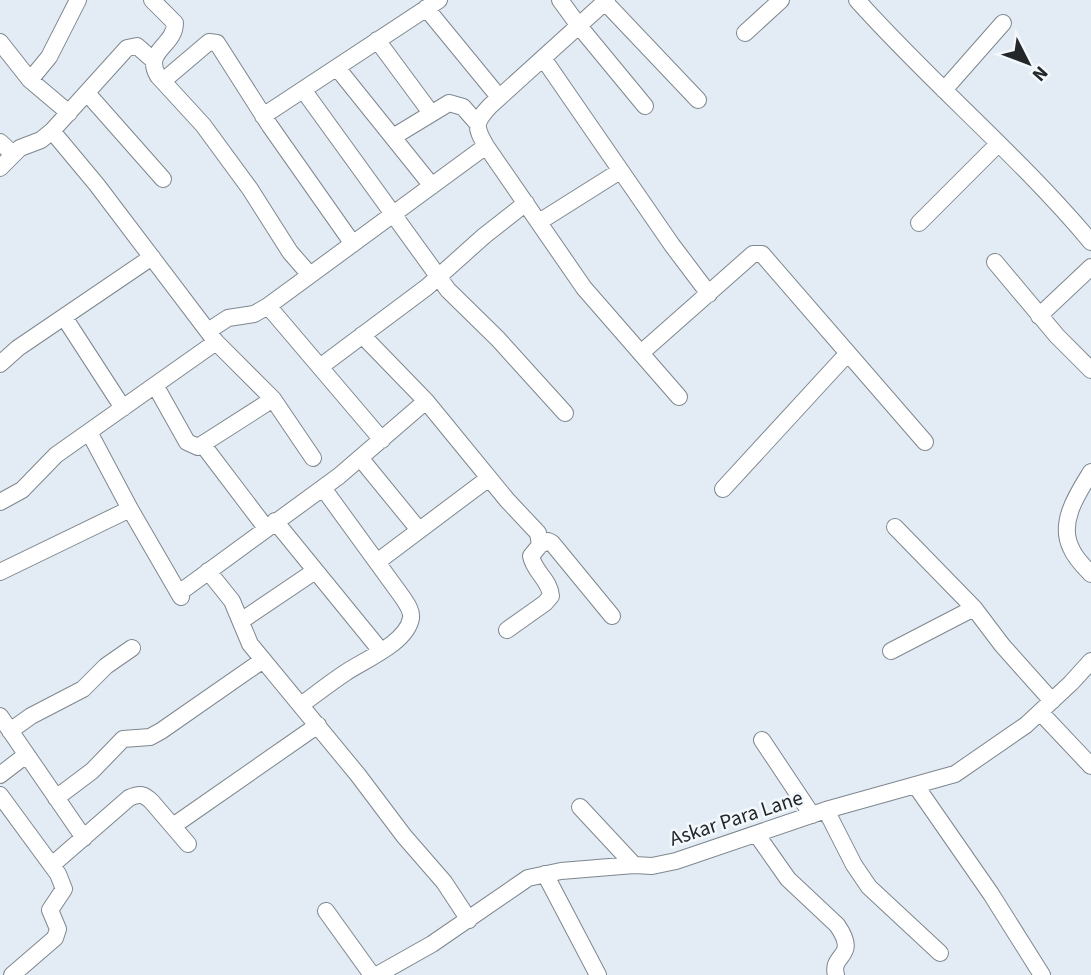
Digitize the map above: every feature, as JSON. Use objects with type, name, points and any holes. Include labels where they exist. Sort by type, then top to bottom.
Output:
[{"type":"street","points":[[30,80],[55,46],[78,0]]},
{"type":"street","points":[[152,0],[175,23],[175,31],[153,60],[153,67],[233,165],[290,252],[310,275]]},
{"type":"street","points":[[560,0],[645,106]]},
{"type":"street","points":[[745,33],[781,0]]},
{"type":"street","points":[[857,0],[1088,234]]},
{"type":"street","points":[[477,123],[499,97],[606,1],[698,100]]},
{"type":"street","points":[[264,116],[432,4],[499,97]]},
{"type":"street","points":[[944,90],[1003,23]]},
{"type":"street","points":[[377,40],[431,113]]},
{"type":"street","points":[[163,81],[197,51],[213,41],[222,49],[264,116],[352,244]]},
{"type":"street","points":[[0,42],[6,62],[69,113]]},
{"type":"street","points":[[0,168],[20,148],[41,140],[52,131],[127,48],[137,46],[153,60]]},
{"type":"street","points":[[543,58],[709,294]]},
{"type":"street","points":[[338,69],[432,186]]},
{"type":"street","points":[[304,91],[454,297],[498,339],[565,413]]},
{"type":"street","points":[[87,93],[163,178]]},
{"type":"street","points":[[393,136],[449,103],[463,107],[477,123],[486,146],[584,288],[679,397]]},
{"type":"street","points":[[52,131],[76,158],[212,337],[273,399],[313,458]]},
{"type":"street","points":[[0,142],[13,154]]},
{"type":"street","points":[[919,223],[998,144]]},
{"type":"street","points":[[0,502],[22,490],[49,461],[155,385],[212,337],[228,318],[254,314],[268,306],[486,146]]},
{"type":"street","points":[[539,222],[620,171]]},
{"type":"street","points":[[320,367],[439,278],[484,236],[526,203]]},
{"type":"street","points":[[641,353],[753,254],[762,254],[925,443]]},
{"type":"street","points":[[0,364],[152,257]]},
{"type":"street","points":[[995,262],[1039,316],[1091,370]]},
{"type":"street","points":[[1039,316],[1091,267]]},
{"type":"street","points":[[268,306],[382,440]]},
{"type":"street","points":[[64,317],[123,408]]},
{"type":"street","points":[[362,335],[426,401],[538,533],[540,545]]},
{"type":"street","points":[[723,489],[848,353]]},
{"type":"street","points":[[155,385],[187,442],[192,446],[203,445],[273,399]]},
{"type":"street","points":[[89,432],[180,595],[208,571],[361,459],[426,401]]},
{"type":"street","points":[[203,445],[315,571],[381,651]]},
{"type":"street","points":[[361,459],[419,530]]},
{"type":"street","points":[[1091,472],[1072,506],[1067,524],[1070,548],[1091,573]]},
{"type":"street","points":[[377,562],[489,478]]},
{"type":"street","points":[[301,705],[395,641],[405,631],[411,619],[404,598],[323,488]]},
{"type":"street","points":[[0,572],[130,509]]},
{"type":"street","points":[[895,527],[974,608],[1091,766]]},
{"type":"street","points":[[507,630],[551,596],[547,581],[532,562],[531,556],[540,545],[548,541],[612,616]]},
{"type":"street","points":[[208,571],[232,601],[250,644],[444,882],[469,920]]},
{"type":"street","points":[[240,621],[315,571]]},
{"type":"street","points":[[891,651],[974,608]]},
{"type":"street","points":[[10,731],[31,716],[83,689],[106,666],[132,648]]},
{"type":"street","points":[[55,798],[100,764],[123,739],[150,737],[161,731],[263,660]]},
{"type":"street","name":"Askar Para Lane","points":[[375,975],[400,964],[528,878],[634,865],[652,866],[676,861],[819,812],[955,774],[1026,725],[1091,661]]},
{"type":"street","points":[[0,716],[84,838]]},
{"type":"street","points":[[173,826],[318,725]]},
{"type":"street","points":[[762,740],[819,812],[869,887],[940,953]]},
{"type":"street","points":[[0,775],[26,755]]},
{"type":"street","points":[[916,786],[1006,917],[1042,975]]},
{"type":"street","points":[[52,865],[137,794],[142,794],[152,802],[188,844]]},
{"type":"street","points":[[0,795],[52,865],[64,889],[50,910],[58,929],[55,937],[12,975]]},
{"type":"street","points":[[580,807],[634,865]]},
{"type":"street","points":[[757,835],[788,879],[826,914],[844,935],[848,944],[836,963],[836,975]]},
{"type":"street","points":[[545,874],[598,975]]},
{"type":"street","points":[[326,911],[375,975]]}]
